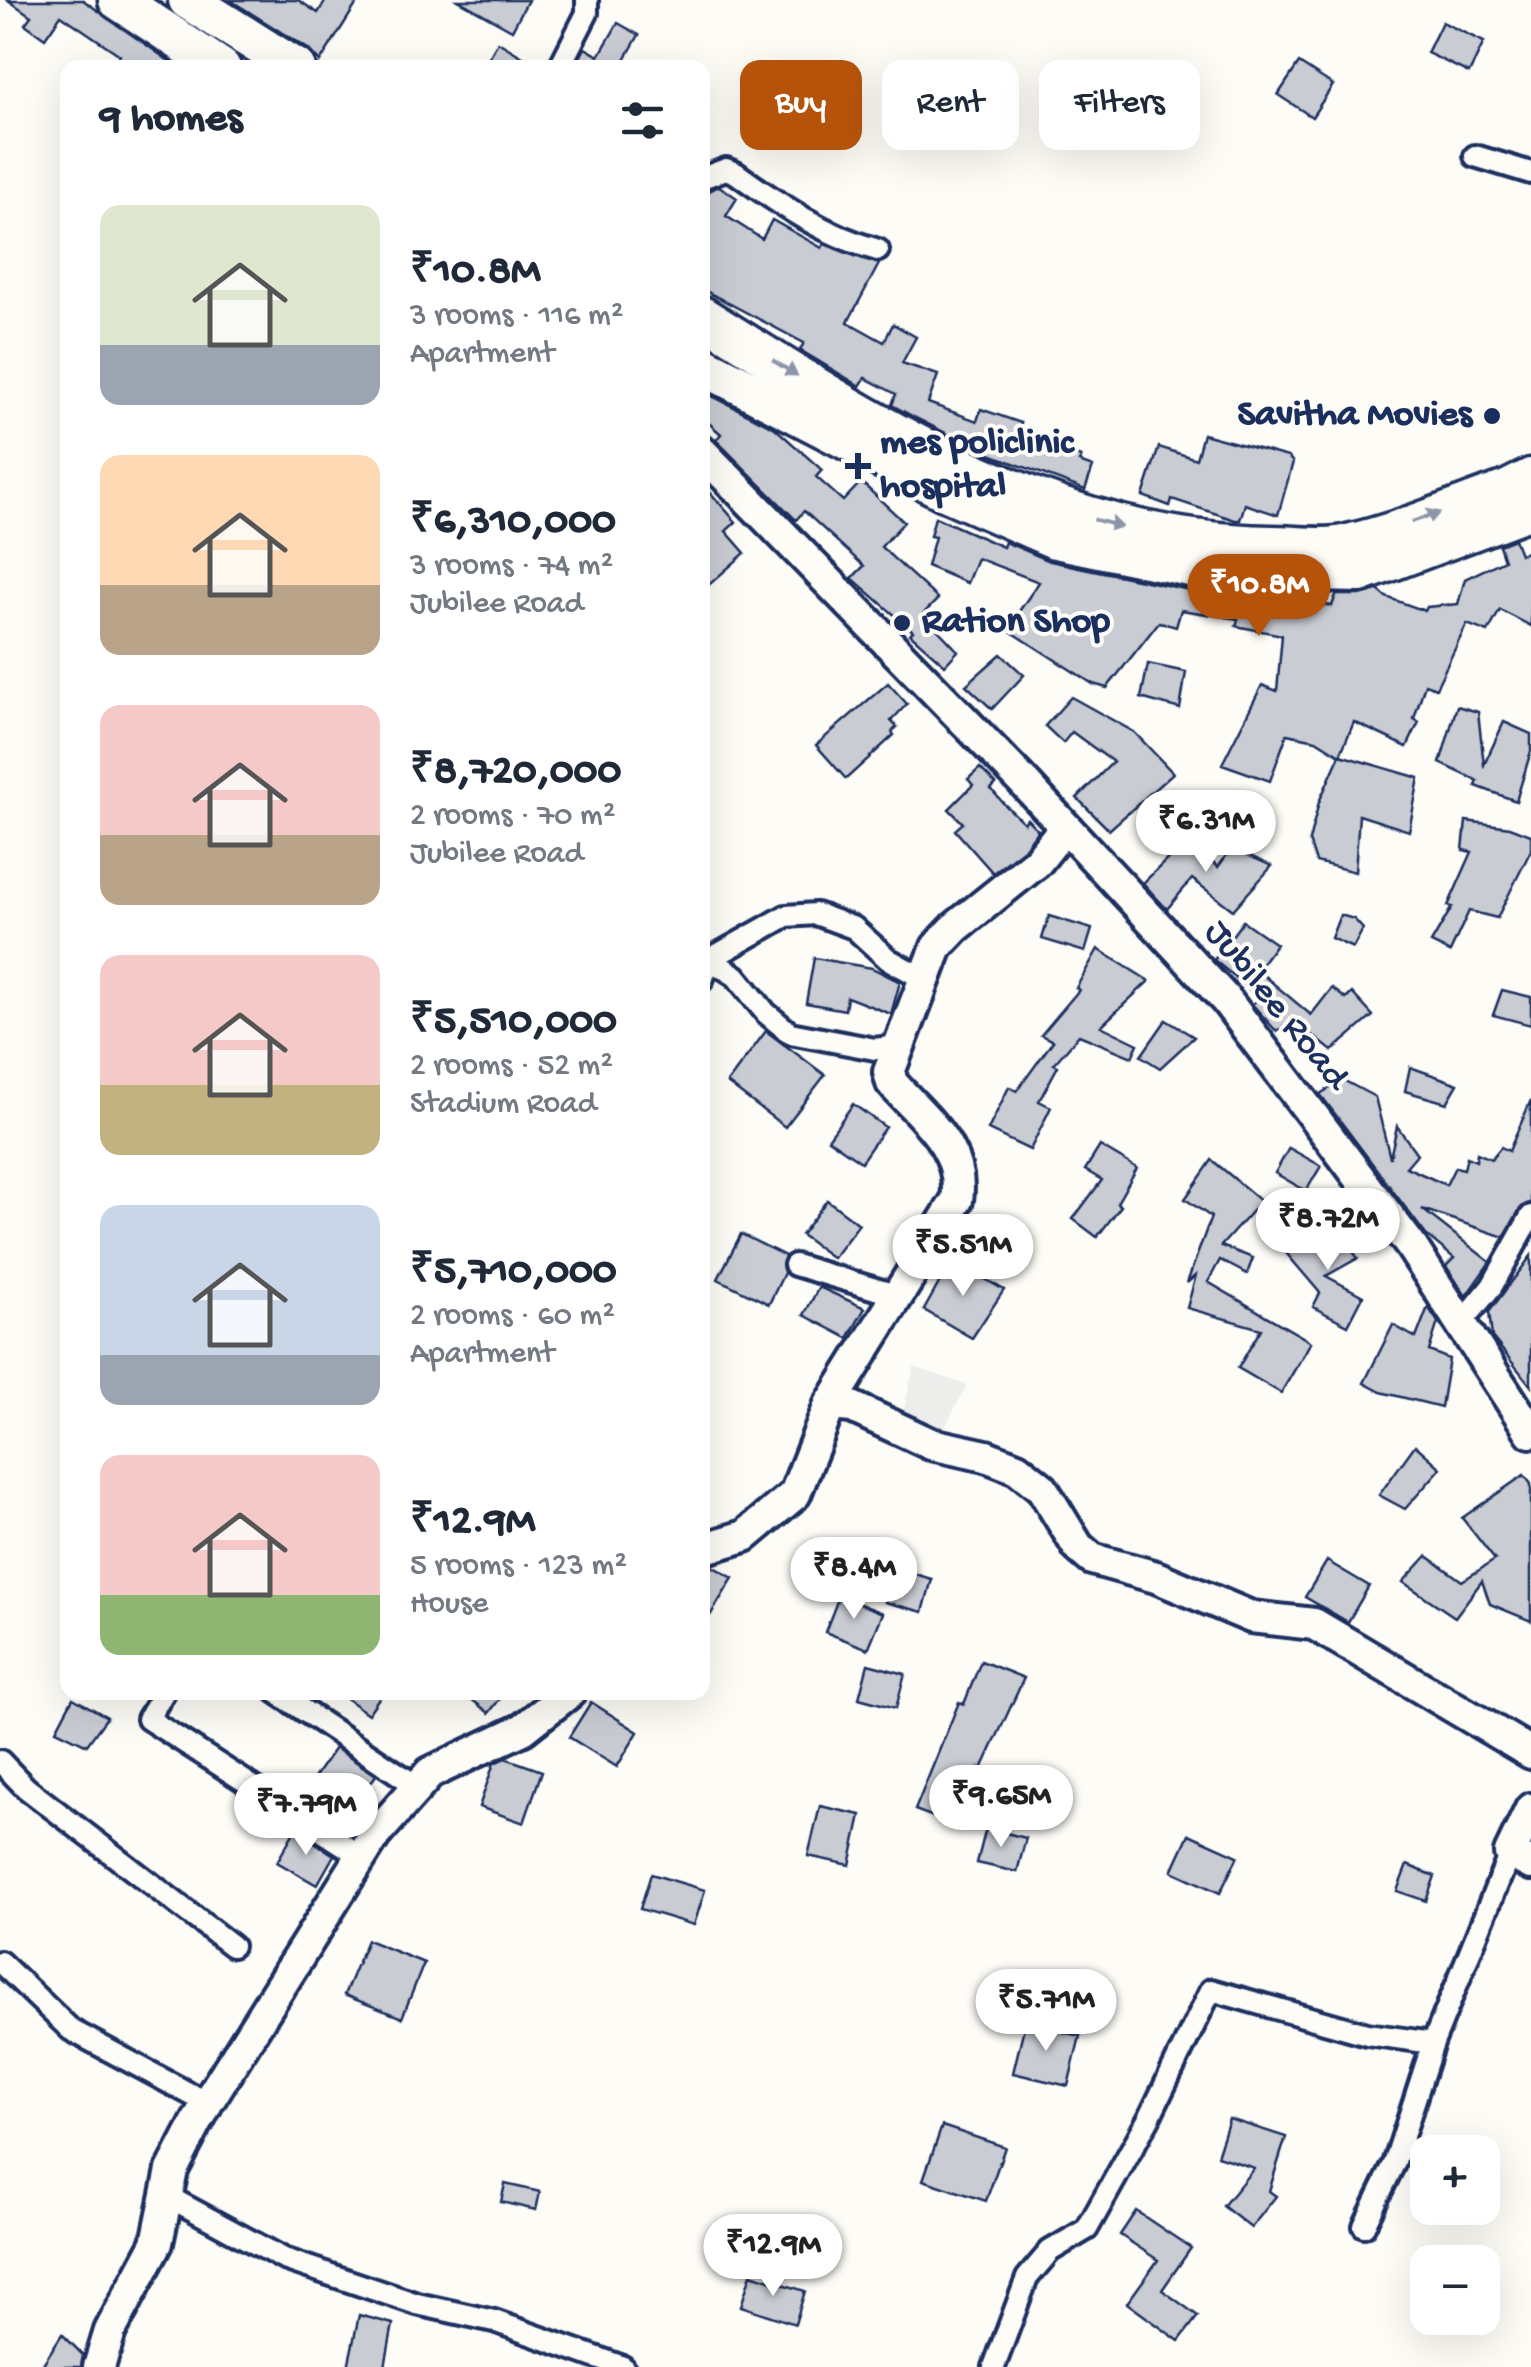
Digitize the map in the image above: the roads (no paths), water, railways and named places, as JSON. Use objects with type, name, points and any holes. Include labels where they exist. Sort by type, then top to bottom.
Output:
[{"type":"highway","points":[[118,0],[209,60]]},
{"type":"highway","points":[[188,0],[283,60]]},
{"type":"highway","points":[[710,321],[854,411],[1008,490],[1106,524],[1228,544],[1346,545],[1507,490],[1531,478]]},
{"type":"highway","points":[[710,369],[945,492],[1055,540],[1199,569],[1360,573],[1531,509]]},
{"type":"street","points":[[562,60],[587,14],[587,0]]},
{"type":"street","points":[[1475,156],[1531,174]]},
{"type":"street","points":[[710,175],[726,169],[736,173],[826,230],[878,250]]},
{"type":"street","name":"Jubilee Road","points":[[710,460],[1065,827],[1226,1000],[1411,1246],[1531,1432]]},
{"type":"street","points":[[710,1547],[745,1536],[795,1494],[830,1405],[958,1200],[960,1182],[944,1140],[892,1083],[888,1072],[937,948],[956,927],[1037,862],[1065,827]]},
{"type":"street","points":[[710,954],[786,916],[816,914],[854,928],[888,958],[924,979]]},
{"type":"street","points":[[710,959],[736,976],[766,1013],[790,1033],[875,1049],[898,1046]]},
{"type":"street","points":[[1461,1324],[1492,1286],[1531,1216]]},
{"type":"street","points":[[795,1265],[899,1296]]},
{"type":"street","points":[[830,1405],[852,1406],[893,1430],[1016,1468],[1042,1488],[1078,1547],[1092,1559],[1156,1576],[1251,1617],[1314,1624],[1531,1754]]},
{"type":"street","points":[[159,1700],[148,1719],[361,1856]]},
{"type":"street","points":[[288,1700],[418,1786]]},
{"type":"street","points":[[99,2367],[110,2331],[158,2243],[172,2170],[207,2103],[361,1856],[430,1773],[523,1730],[560,1700]]},
{"type":"street","points":[[0,1761],[26,1788],[232,1946]]},
{"type":"street","points":[[1364,2226],[1394,2164],[1433,2043],[1520,1858],[1531,1808]]},
{"type":"street","points":[[0,1962],[71,2030],[207,2103]]},
{"type":"street","points":[[994,2367],[1027,2278],[1050,2251],[1087,2229],[1149,2118],[1211,1990],[1367,2034],[1433,2043]]},
{"type":"street","points":[[167,2196],[284,2258],[417,2304],[494,2322],[623,2367]]},
{"type":"place","name":"Savitha Movies","points":[[1492,416]]},
{"type":"place","name":"mes policlinic hospital","points":[[858,466]]},
{"type":"place","name":"Ration Shop","points":[[902,623]]}]
